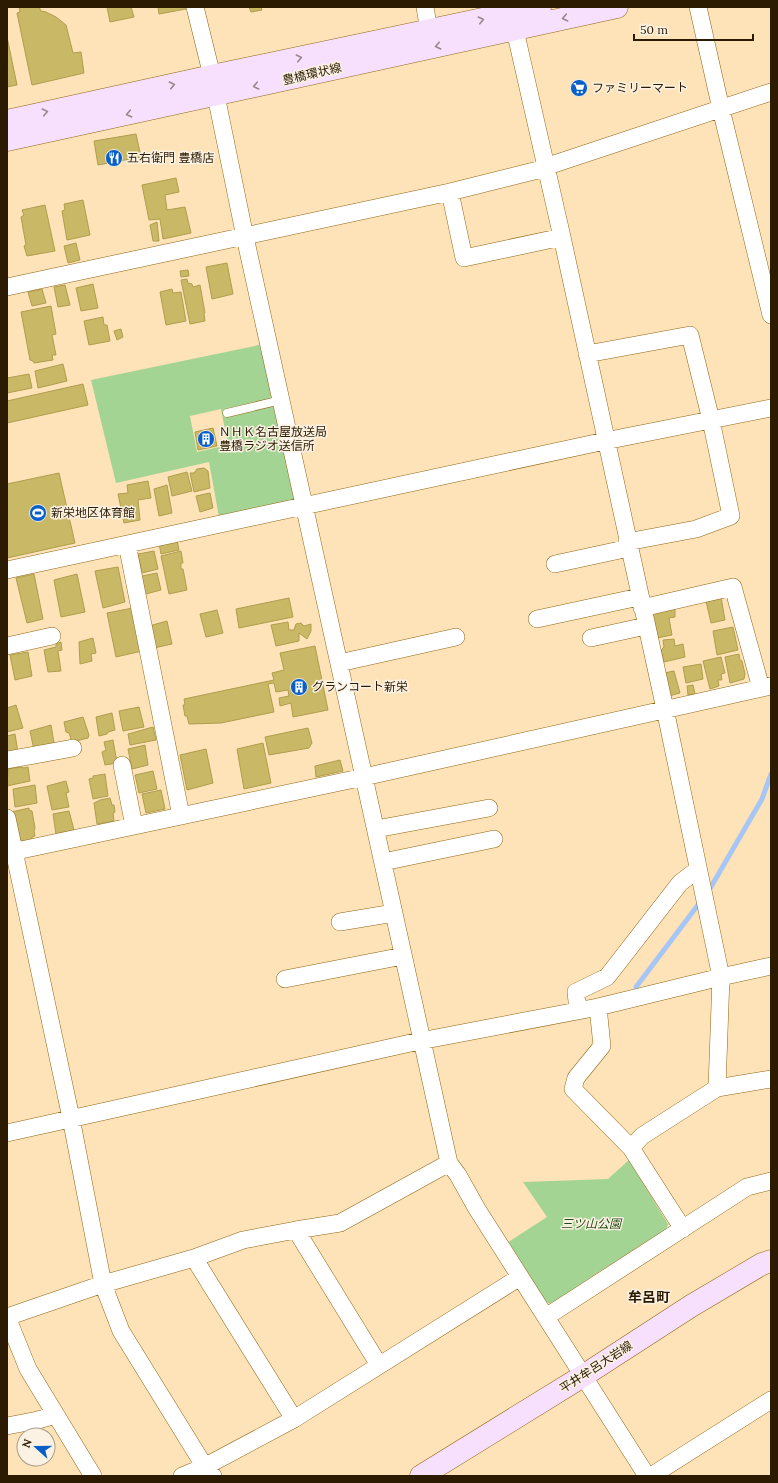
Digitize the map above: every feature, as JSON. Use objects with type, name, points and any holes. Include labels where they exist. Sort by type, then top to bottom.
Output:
[{"type":"main road","name":"豊橋環状線","points":[[7,140],[214,86],[512,16],[540,7]]},
{"type":"main road","name":"豊橋環状線","points":[[7,121],[214,86],[426,17],[512,16],[617,7]]},
{"type":"main road","name":"平井牟呂大岩線","points":[[421,1476],[583,1376],[691,1306],[762,1264],[771,1261]]},
{"type":"street","points":[[195,7],[214,86],[245,237],[449,1163],[647,1476]]},
{"type":"street","points":[[698,7],[771,315]]},
{"type":"street","points":[[512,16],[562,236],[721,977],[717,1088]]},
{"type":"street","points":[[7,287],[450,192],[546,168],[554,164],[771,92]]},
{"type":"street","points":[[450,192],[464,258],[562,236]]},
{"type":"street","points":[[555,564],[696,529],[731,516],[711,420],[690,335],[587,354]]},
{"type":"street","points":[[7,570],[605,441],[771,408]]},
{"type":"street","points":[[127,544],[181,816]]},
{"type":"street","points":[[11,853],[364,778],[766,687],[733,587],[537,619]]},
{"type":"street","points":[[591,638],[646,626]]},
{"type":"street","points":[[7,646],[52,636]]},
{"type":"street","points":[[339,663],[456,636]]},
{"type":"street","points":[[7,760],[73,748]]},
{"type":"street","points":[[122,765],[134,826]]},
{"type":"street","points":[[376,829],[489,808]]},
{"type":"street","points":[[7,818],[11,853],[71,1118],[103,1284],[121,1331],[200,1458],[210,1471]]},
{"type":"street","points":[[383,862],[494,839]]},
{"type":"street","points":[[578,1010],[576,992],[607,977],[680,883],[698,869]]},
{"type":"street","points":[[340,922],[394,913]]},
{"type":"street","points":[[285,979],[403,956]]},
{"type":"street","points":[[7,1133],[422,1041],[598,1007],[771,966]]},
{"type":"street","points":[[598,1007],[602,1046],[576,1078],[573,1089],[630,1148],[683,1229]]},
{"type":"street","points":[[630,1148],[642,1136],[717,1088],[771,1079]]},
{"type":"street","points":[[93,1476],[28,1369],[7,1317],[103,1284],[194,1258],[243,1240],[340,1223],[449,1163]]},
{"type":"street","points":[[546,1317],[747,1187],[771,1181]]},
{"type":"street","points":[[296,1230],[379,1366]]},
{"type":"street","points":[[194,1258],[294,1418]]},
{"type":"street","points":[[182,1476],[210,1471],[520,1277]]},
{"type":"street","points":[[651,1476],[771,1400]]},
{"type":"street","points":[[7,1426],[56,1415]]},
{"type":"lane","points":[[227,413],[281,400]]},
{"type":"green space","points":[[264,344],[295,501],[219,517],[209,462],[116,483],[91,380]],"holes":[[[221,409],[228,445],[197,452],[190,416]]]},
{"type":"green space","name":"三ツ山公園","points":[[629,1160],[668,1224],[666,1230],[551,1304],[544,1301],[507,1243],[547,1217],[523,1182],[608,1179]]},
{"type":"building","points":[[19,7],[39,7],[41,11],[56,17],[66,25],[73,53],[81,52],[84,73],[32,85],[17,13],[20,12]]},
{"type":"building","points":[[107,7],[131,7],[134,17],[110,22]]},
{"type":"building","points":[[158,7],[185,7],[186,9],[159,14]]},
{"type":"building","points":[[249,7],[261,7],[262,10],[251,12]]},
{"type":"building","points":[[7,37],[17,85],[7,87]]},
{"type":"building","points":[[136,134],[141,157],[98,165],[94,141]]},
{"type":"building","points":[[176,178],[179,192],[165,195],[167,210],[185,207],[191,233],[163,239],[160,219],[149,220],[142,185]]},
{"type":"building","points":[[83,200],[90,235],[67,240],[62,211],[65,210],[64,204]]},
{"type":"building","points":[[45,205],[55,251],[27,256],[24,246],[26,245],[21,217],[24,215],[22,210]]},
{"type":"building","points":[[157,222],[159,241],[153,241],[150,225]]},
{"type":"building","points":[[76,243],[80,260],[68,263],[64,246]]},
{"type":"building","points":[[227,263],[233,294],[212,299],[206,267]]},
{"type":"building","points":[[188,270],[189,276],[181,277],[180,271]]},
{"type":"building","points":[[187,279],[188,283],[192,284],[193,287],[200,285],[205,321],[190,324],[181,280]]},
{"type":"building","points":[[93,284],[98,308],[81,311],[76,288]]},
{"type":"building","points":[[65,285],[70,305],[58,307],[54,287]]},
{"type":"building","points":[[42,289],[46,303],[32,306],[28,292]]},
{"type":"building","points":[[172,289],[173,293],[181,292],[186,321],[166,325],[160,292]]},
{"type":"building","points":[[51,306],[56,334],[52,335],[56,355],[52,355],[53,360],[34,363],[30,360],[21,312]]},
{"type":"building","points":[[103,317],[104,325],[107,325],[110,341],[89,345],[84,321]]},
{"type":"building","points":[[121,329],[123,337],[117,340],[114,331]]},
{"type":"building","points":[[63,364],[67,381],[38,388],[35,371]]},
{"type":"building","points":[[29,374],[32,388],[7,393],[7,378]]},
{"type":"building","points":[[83,384],[88,405],[7,423],[7,401]]},
{"type":"building","name":"ＮＨＫ名古屋放送局 豊橋ラジオ送信所","points":[[213,428],[217,446],[198,450],[195,432]]},
{"type":"building","points":[[204,468],[208,471],[210,488],[194,492],[190,473],[194,473],[197,469]]},
{"type":"building","points":[[187,472],[192,491],[172,496],[168,477]]},
{"type":"building","name":"新栄地区体育館","points":[[59,473],[75,543],[7,558],[7,484]]},
{"type":"building","points":[[148,481],[151,498],[138,500],[140,520],[124,523],[118,494],[128,493],[127,485]]},
{"type":"building","points":[[167,485],[172,513],[159,516],[154,489]]},
{"type":"building","points":[[210,493],[213,508],[200,512],[196,496]]},
{"type":"building","points":[[177,540],[179,550],[161,554],[159,543]]},
{"type":"building","points":[[154,551],[158,569],[142,573],[138,554]]},
{"type":"building","points":[[181,551],[183,563],[181,563],[181,569],[183,569],[187,590],[169,594],[161,556]]},
{"type":"building","points":[[118,567],[125,602],[103,608],[95,571]]},
{"type":"building","points":[[157,573],[161,590],[142,595],[137,577]]},
{"type":"building","points":[[34,574],[43,619],[27,623],[16,578]]},
{"type":"building","points":[[77,574],[85,612],[61,617],[54,580]]},
{"type":"building","points":[[721,597],[725,620],[711,623],[706,601]]},
{"type":"building","points":[[289,598],[293,617],[239,628],[236,609]]},
{"type":"building","points":[[133,608],[142,651],[116,657],[107,613]]},
{"type":"building","points":[[675,609],[675,617],[669,618],[672,635],[657,638],[651,613]]},
{"type":"building","points":[[217,610],[223,633],[206,637],[200,614]]},
{"type":"building","points":[[167,621],[172,644],[154,648],[149,626]]},
{"type":"building","points":[[288,622],[289,630],[294,630],[296,624],[301,623],[304,626],[311,624],[311,631],[307,639],[299,633],[299,641],[276,646],[271,625]]},
{"type":"building","points":[[733,627],[738,650],[717,655],[713,631]]},
{"type":"building","points":[[93,638],[96,653],[91,654],[92,661],[80,664],[79,642]]},
{"type":"building","points":[[674,639],[675,646],[683,644],[685,657],[664,662],[661,650],[664,647],[663,640]]},
{"type":"building","points":[[61,642],[62,650],[58,651],[61,671],[48,672],[44,650],[56,647],[56,644]]},
{"type":"building","name":"グランコート新栄","points":[[315,646],[328,710],[293,717],[291,703],[280,706],[279,698],[289,696],[288,690],[276,692],[274,683],[268,684],[274,712],[221,723],[189,724],[187,716],[185,716],[183,705],[185,705],[184,699],[274,680],[272,673],[284,670],[280,653]]},
{"type":"building","points":[[28,652],[32,676],[15,680],[10,655]]},
{"type":"building","points":[[739,654],[745,674],[744,679],[730,683],[725,657]]},
{"type":"building","points":[[721,657],[725,673],[721,674],[722,680],[718,680],[719,686],[710,689],[703,661]]},
{"type":"building","points":[[701,664],[703,679],[686,683],[683,667]]},
{"type":"building","points":[[674,671],[680,693],[669,696],[664,673]]},
{"type":"building","points":[[693,685],[695,694],[688,695],[687,686]]},
{"type":"building","points":[[16,705],[23,728],[7,732],[7,708]]},
{"type":"building","points":[[139,707],[144,727],[123,731],[119,711]]},
{"type":"building","points":[[112,713],[115,730],[99,736],[96,717]]},
{"type":"building","points":[[83,717],[89,735],[88,738],[72,742],[69,733],[66,732],[64,722]]},
{"type":"building","points":[[51,725],[54,743],[34,750],[30,731]]},
{"type":"building","points":[[153,727],[156,740],[130,745],[128,734]]},
{"type":"building","points":[[308,728],[312,743],[309,748],[269,755],[265,737]]},
{"type":"building","points":[[15,734],[18,753],[7,755],[7,736]]},
{"type":"building","points":[[113,740],[117,763],[105,765],[102,752],[106,750],[104,742]]},
{"type":"building","points":[[263,743],[271,783],[244,789],[237,749]]},
{"type":"building","points":[[145,745],[148,765],[132,769],[128,749]]},
{"type":"building","points":[[206,749],[213,783],[187,790],[180,755]]},
{"type":"building","points":[[340,760],[343,771],[316,777],[315,766]]},
{"type":"building","points":[[28,767],[30,781],[7,786],[8,769]]},
{"type":"building","points":[[153,771],[157,789],[139,793],[135,775]]},
{"type":"building","points":[[105,774],[108,796],[93,799],[89,779],[93,778],[93,776]]},
{"type":"building","points":[[66,781],[69,792],[66,793],[69,807],[52,810],[47,786]]},
{"type":"building","points":[[35,785],[37,803],[15,807],[13,789]]},
{"type":"building","points":[[161,790],[165,809],[146,813],[142,794]]},
{"type":"building","points":[[110,798],[112,805],[114,805],[114,821],[97,824],[94,803]]},
{"type":"building","points":[[29,808],[29,810],[32,811],[35,836],[32,837],[32,840],[20,842],[11,812]]},
{"type":"building","points":[[69,811],[74,830],[56,834],[53,814]]},
{"type":"waterway","points":[[708,892],[762,799],[771,774]]},
{"type":"waterway","points":[[636,987],[701,901]]},
{"type":"place","name":"ファミリーマート","points":[[579,88]]},
{"type":"place","name":"五右衛門 豊橋店","points":[[114,158]]},
{"type":"place","name":"ＮＨＫ名古屋放送局 豊橋ラジオ送信所","points":[[206,439]]},
{"type":"place","name":"新栄地区体育館","points":[[38,513]]},
{"type":"place","name":"グランコート新栄","points":[[299,687]]},
{"type":"district","name":"牟呂町","points":[[649,1297]]}]
